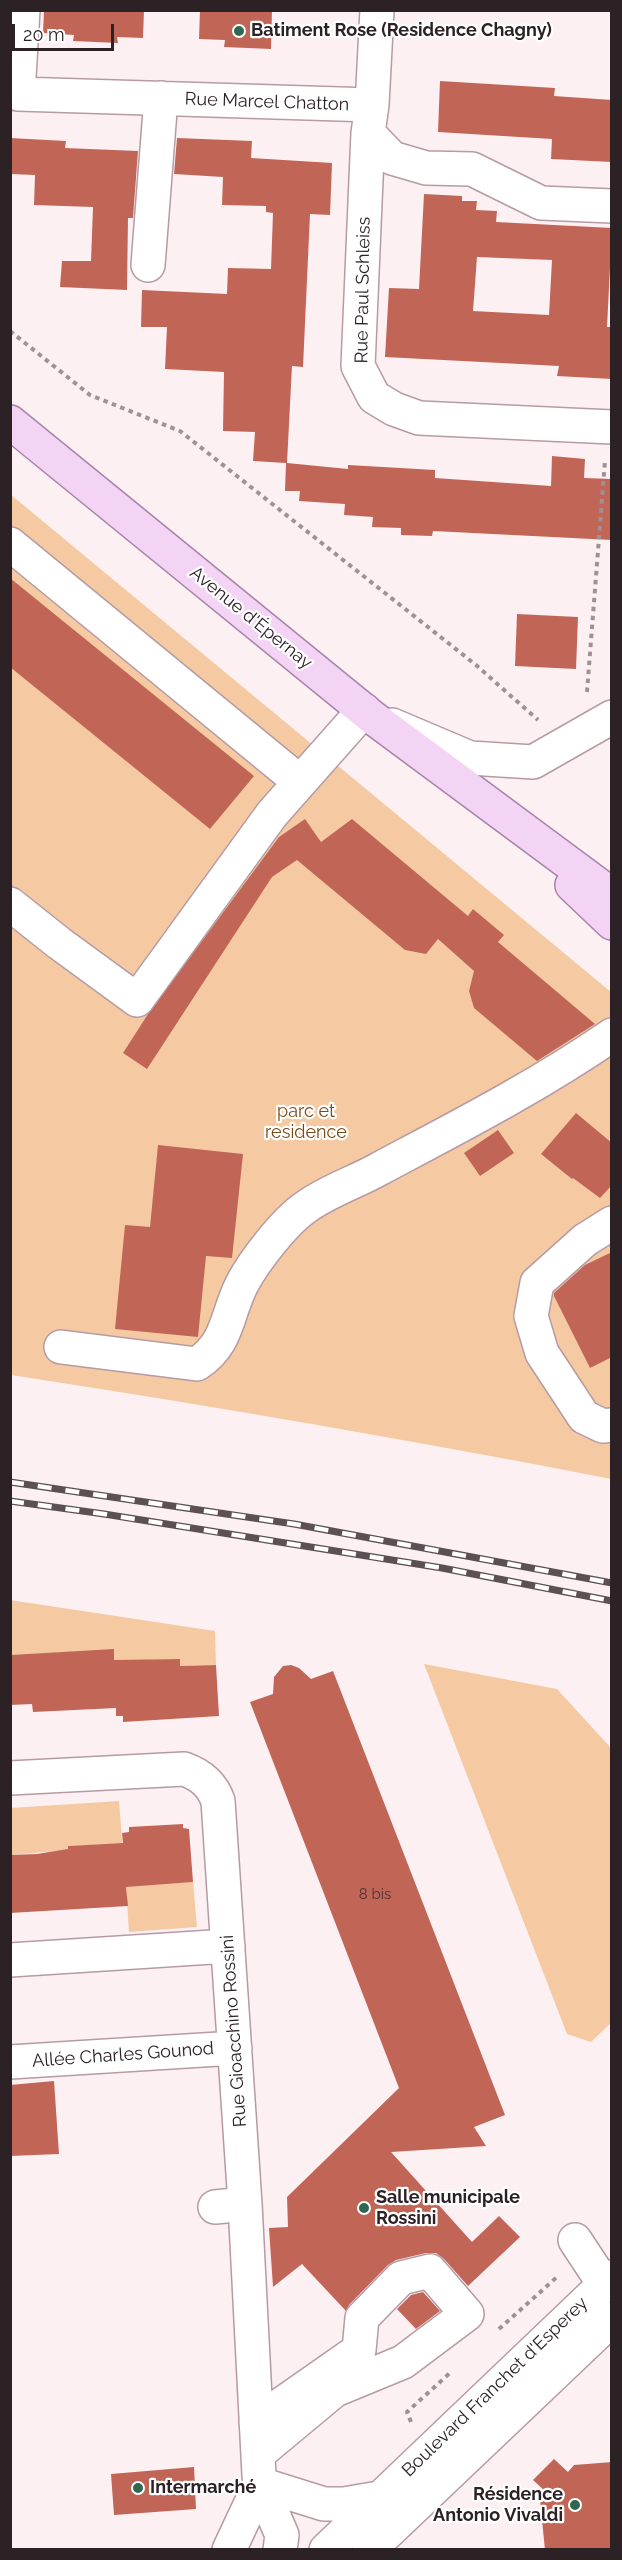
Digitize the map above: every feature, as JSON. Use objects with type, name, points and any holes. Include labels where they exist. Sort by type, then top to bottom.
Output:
[{"type":"main road","name":"Avenue d'Épernay","points":[[10,422],[368,713],[496,810]]},
{"type":"main road","points":[[496,810],[612,895]]},
{"type":"main road","points":[[496,810],[612,923]]},
{"type":"street","name":"Rue Marcel Chatton","points":[[23,10],[14,94],[161,98],[370,119]]},
{"type":"street","name":"Rue Paul Schleiss","points":[[377,10],[358,366],[374,397],[394,409],[419,418],[610,427]]},
{"type":"street","name":"Rue Marcel Chatton","points":[[148,265],[161,98]]},
{"type":"street","points":[[370,119],[392,158],[426,168],[472,169],[541,203],[612,206]]},
{"type":"street","points":[[10,544],[300,782]]},
{"type":"street","points":[[10,904],[59,944],[137,1000],[272,814],[368,713],[470,758],[533,762],[587,731]]},
{"type":"street","points":[[61,1347],[196,1364],[211,1355],[223,1336],[242,1284],[270,1242],[305,1207],[553,1075],[612,1035]]},
{"type":"street","points":[[612,1223],[585,1240],[537,1283],[531,1316],[542,1353],[584,1417],[603,1426],[612,1425]]},
{"type":"street","name":"Rue Gioacchino Rossini","points":[[10,1778],[184,1769],[197,1774],[214,1791],[218,1801],[235,1933],[235,2048],[230,2206],[258,2454],[282,2535],[280,2550]]},
{"type":"street","points":[[10,1960],[235,1933]]},
{"type":"street","name":"Allée Charles Gounod","points":[[10,2062],[235,2048]]},
{"type":"street","points":[[580,2246],[608,2280]]},
{"type":"street","points":[[430,2271],[467,2314],[403,2362],[335,2390],[258,2454],[359,2350],[362,2318],[401,2278],[430,2271]]},
{"type":"street","name":"Boulevard Franchet d'Esperey","points":[[326,2550],[608,2280]]},
{"type":"street","name":"Boulevard Franchet d'Esperey","points":[[369,2550],[612,2319]]},
{"type":"street","points":[[258,2454],[324,2504],[344,2504],[379,2498]]},
{"type":"street","name":"Rue Gioacchino Rossini","points":[[229,2550],[258,2454]]},
{"type":"path","points":[[10,331],[90,395],[180,431],[476,665],[587,731],[610,427]]},
{"type":"path","points":[[497,2331],[580,2246]]},
{"type":"path","points":[[443,2379],[452,2371]]},
{"type":"green space","name":"parc et residence","points":[[10,494],[611,992],[611,1479],[312,1424],[11,1375]]},
{"type":"green space","points":[[10,1600],[215,1631],[216,1665],[180,1666],[179,1659],[114,1661],[114,1650],[11,1655]]},
{"type":"green space","points":[[424,1664],[557,1689],[611,1748],[611,2023],[591,2042],[567,2034]]},
{"type":"green space","points":[[119,1801],[123,1851],[112,1844],[68,1846],[68,1854],[57,1851],[11,1855],[10,1808]]},
{"type":"green space","points":[[193,1882],[197,1927],[129,1932],[126,1886]]},
{"type":"building","points":[[44,10],[144,10],[143,38],[117,37],[118,43],[73,41],[74,35],[43,33]]},
{"type":"building","points":[[200,10],[272,10],[271,49],[224,47],[225,40],[199,39]]},
{"type":"building","points":[[440,81],[555,88],[554,96],[612,100],[612,162],[551,159],[552,139],[438,132]]},
{"type":"building","points":[[10,138],[66,141],[65,148],[138,151],[133,218],[128,218],[127,290],[60,287],[62,261],[91,261],[93,207],[34,205],[35,175],[10,174]]},
{"type":"building","points":[[177,138],[252,141],[251,158],[332,163],[330,215],[310,214],[303,367],[292,366],[287,463],[348,469],[348,465],[435,470],[435,478],[551,486],[552,456],[585,459],[584,478],[612,479],[612,540],[433,531],[432,536],[401,535],[401,528],[372,527],[373,517],[344,515],[345,504],[299,501],[300,491],[285,491],[286,463],[253,461],[255,432],[223,431],[224,372],[165,369],[167,327],[141,327],[142,290],[227,294],[228,268],[271,269],[273,213],[266,212],[266,206],[222,205],[223,177],[174,174]]},
{"type":"building","points":[[424,194],[462,196],[462,201],[477,201],[476,210],[497,211],[496,222],[612,228],[607,327],[612,327],[612,379],[557,376],[559,366],[385,357],[389,288],[419,289]],"holes":[[[477,257],[552,260],[549,315],[473,311]]]},
{"type":"building","points":[[10,578],[254,776],[210,829],[10,667]]},
{"type":"building","points":[[517,614],[578,617],[576,669],[515,666]]},
{"type":"building","points":[[305,819],[321,842],[352,819],[468,916],[473,909],[504,935],[498,942],[595,1024],[537,1061],[474,1008],[469,991],[474,971],[438,939],[426,954],[405,950],[297,860],[272,877],[147,1069],[123,1053],[148,1014],[279,837]]},
{"type":"building","points":[[576,1113],[612,1143],[612,1185],[600,1198],[541,1154]]},
{"type":"building","points":[[498,1130],[514,1153],[480,1176],[464,1153]]},
{"type":"building","points":[[158,1145],[243,1154],[232,1258],[206,1256],[198,1337],[115,1329],[125,1225],[150,1227]]},
{"type":"building","points":[[612,1252],[612,1357],[590,1368],[554,1293],[585,1265]]},
{"type":"building","points":[[114,1649],[114,1660],[180,1659],[180,1666],[216,1665],[219,1716],[123,1722],[123,1716],[116,1716],[116,1708],[33,1712],[32,1704],[10,1705],[10,1655]]},
{"type":"building","points":[[291,1665],[299,1668],[311,1679],[333,1671],[505,2115],[474,2127],[486,2146],[391,2152],[472,2242],[499,2216],[520,2237],[468,2286],[436,2253],[396,2260],[388,2265],[349,2305],[346,2311],[302,2264],[273,2287],[269,2228],[288,2227],[287,2197],[399,2088],[250,1702],[273,1694],[274,1677],[283,1666]]},
{"type":"building","points":[[183,1824],[183,1828],[189,1829],[193,1882],[126,1887],[128,1906],[10,1913],[10,1855],[37,1854],[68,1849],[68,1846],[123,1843],[122,1833],[129,1832],[129,1827]]},
{"type":"building","points":[[54,2081],[59,2154],[10,2156],[10,2085]]},
{"type":"building","points":[[423,2292],[440,2311],[416,2329],[397,2309],[411,2295]]},
{"type":"building","name":"Résidence Antonio Vivaldi","points":[[554,2459],[568,2472],[574,2465],[612,2462],[612,2550],[545,2550],[540,2500],[547,2493],[533,2480]]},
{"type":"building","points":[[194,2467],[196,2509],[114,2515],[111,2474]]},
{"type":"railway","points":[[10,1482],[294,1524],[612,1583]]},
{"type":"railway","points":[[10,1501],[442,1568],[612,1601]]},
{"type":"place","name":"Batiment Rose (Residence Chagny)","points":[[239,31]]},
{"type":"place","name":"Salle municipale Rossini","points":[[364,2208]]},
{"type":"place","name":"Intermarché","points":[[138,2488]]},
{"type":"place","name":"Résidence Antonio Vivaldi","points":[[575,2505]]}]
